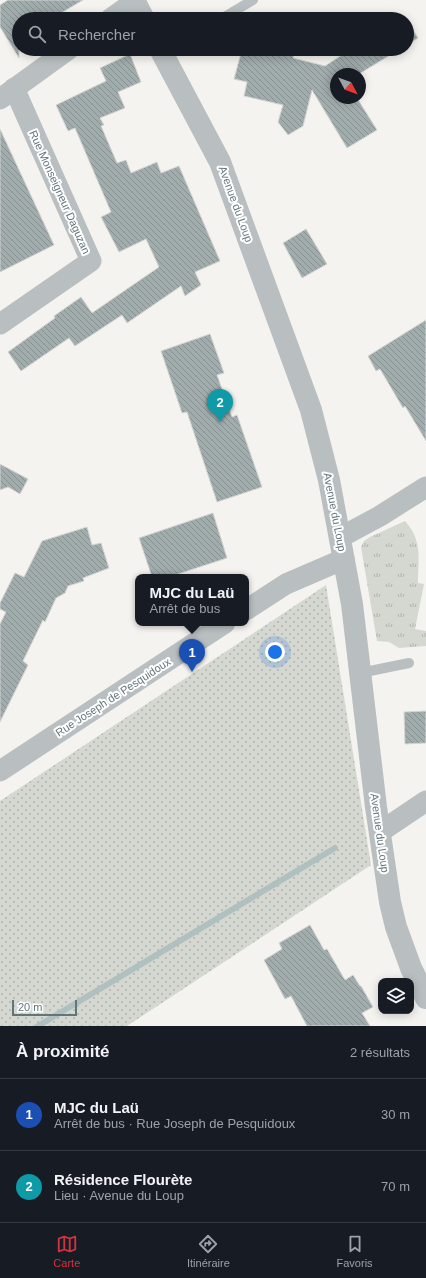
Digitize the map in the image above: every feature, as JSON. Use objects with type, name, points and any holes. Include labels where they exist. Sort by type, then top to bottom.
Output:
[{"type":"street","points":[[126,12],[137,7]]},
{"type":"street","points":[[7,93],[59,56]]},
{"type":"street","name":"Avenue du Loup","points":[[167,56],[220,162],[311,410],[329,480],[341,537],[352,604],[390,902],[396,927],[411,968],[426,998]]},
{"type":"street","name":"Rue Monseigneur Daguzan","points":[[0,324],[91,261],[7,93]]},
{"type":"street","points":[[341,537],[380,516],[426,487]]},
{"type":"street","points":[[249,608],[286,584],[344,559]]},
{"type":"street","name":"Rue Joseph de Pesquidoux","points":[[0,771],[220,626]]},
{"type":"street","points":[[380,832],[426,802]]},
{"type":"lane","points":[[233,12],[253,0]]},
{"type":"lane","points":[[360,673],[409,663]]},
{"type":"green space","points":[[405,521],[411,528],[417,543],[419,558],[418,583],[424,584],[415,629],[426,631],[426,646],[399,648],[389,642],[377,641],[361,547],[364,541],[370,537]]},
{"type":"green space","points":[[326,585],[371,865],[127,1026],[0,1026],[0,801]]},
{"type":"building","points":[[8,0],[83,0],[63,12],[12,12],[12,47],[0,27],[0,5]]},
{"type":"building","points":[[414,31],[418,38],[414,41]]},
{"type":"building","points":[[126,56],[131,56],[141,82],[118,92],[125,108],[100,118],[104,125],[101,126],[117,163],[126,160],[131,173],[157,162],[161,173],[179,166],[220,261],[195,272],[201,285],[185,296],[181,286],[127,323],[122,315],[75,346],[69,338],[21,371],[8,352],[55,318],[54,316],[81,297],[92,313],[159,267],[146,239],[119,252],[101,217],[111,212],[75,128],[68,131],[56,105],[106,81],[100,68]]},
{"type":"building","points":[[240,56],[294,56],[293,58],[325,66],[340,56],[389,56],[366,70],[366,68],[330,68],[330,104],[361,104],[377,130],[347,148],[312,90],[303,126],[288,135],[278,122],[283,105],[244,96],[247,82],[234,79]]},
{"type":"building","points":[[0,129],[54,245],[0,272]]},
{"type":"building","points":[[306,229],[327,264],[302,278],[283,243]]},
{"type":"building","points":[[426,320],[426,441],[405,406],[403,408],[380,369],[376,371],[368,356]]},
{"type":"building","points":[[210,334],[224,373],[217,375],[232,417],[237,415],[262,487],[217,502],[187,412],[182,413],[161,351]]},
{"type":"building","points":[[0,464],[28,479],[20,494],[8,487],[0,490]]},
{"type":"building","points":[[213,513],[227,558],[178,574],[151,574],[139,538]]},
{"type":"building","points":[[87,527],[92,545],[101,543],[109,568],[83,578],[84,581],[68,586],[65,593],[56,598],[45,622],[43,620],[23,661],[28,665],[0,722],[0,624],[6,612],[0,609],[0,603],[15,573],[24,577],[42,541]]},
{"type":"building","points":[[426,711],[426,743],[405,744],[404,712]]},
{"type":"building","points":[[310,925],[324,950],[327,949],[345,980],[353,975],[361,986],[373,1007],[362,1013],[370,1026],[307,1026],[291,996],[285,999],[264,960],[282,949],[279,943]]},
{"type":"waterway","points":[[38,1026],[335,848]]},
{"type":"place","name":"Résidence Flourète","points":[[220,422]]},
{"type":"place","name":"MJC du Laü","points":[[192,672]]}]
